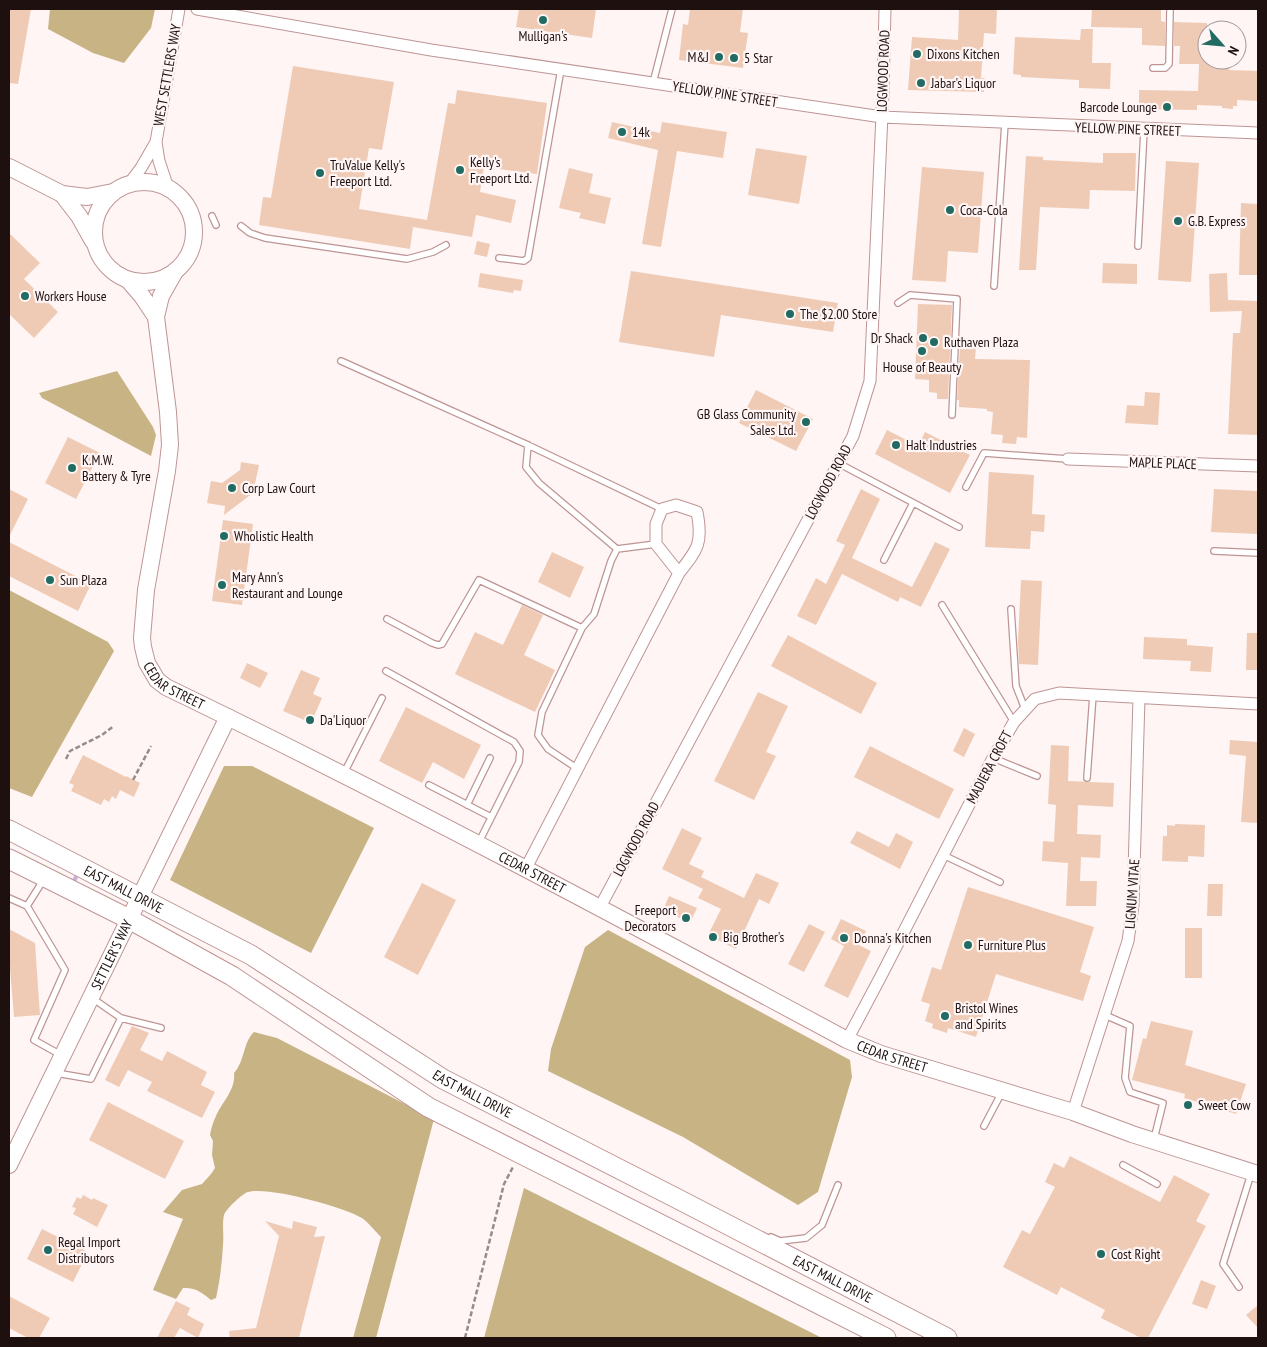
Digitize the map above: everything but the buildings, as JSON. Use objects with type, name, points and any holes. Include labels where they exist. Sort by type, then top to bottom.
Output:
[{"type":"main road","points":[[9,167],[62,194],[86,197],[113,192],[128,184],[148,182],[168,188],[181,198],[190,212],[194,229],[192,246],[185,261],[174,273],[161,296],[156,317]]},
{"type":"main road","points":[[94,243],[94,224],[100,206],[113,192]]},
{"type":"main road","points":[[62,194],[79,216],[101,260],[113,273],[129,281],[144,283],[160,280],[174,273]]},
{"type":"main road","points":[[129,281],[156,317]]},
{"type":"main road","name":"CEDAR STREET","points":[[156,317],[168,412],[170,445],[146,590],[143,647],[151,671],[166,687],[526,868],[847,1040],[881,1054],[1073,1112],[1154,1141],[1255,1173]]},
{"type":"main road","name":"SETTLER'S WAY","points":[[9,1165],[228,717]]},
{"type":"main road","name":"EAST MALL DRIVE","points":[[9,830],[251,955],[443,1079],[947,1338]]},
{"type":"main road","name":"EAST MALL DRIVE","points":[[9,859],[129,919],[232,976],[428,1107],[886,1338]]},
{"type":"street","name":"WEST SETTLERS WAY","points":[[128,184],[141,168],[156,142],[179,9]]},
{"type":"street","name":"YELLOW PINE STREET","points":[[197,9],[431,50],[882,118],[1258,134]]},
{"type":"street","name":"LOGWOOD ROAD","points":[[600,907],[853,436],[870,381],[882,118],[884,9]]},
{"type":"street","name":"WEST SETTLERS WAY","points":[[156,142],[161,168],[168,188]]},
{"type":"street","name":"MAPLE PLACE","points":[[1068,459],[1258,466]]},
{"type":"street","points":[[526,868],[679,573],[695,553],[701,531],[697,512],[676,505],[662,509],[656,524],[656,544],[679,573]]},
{"type":"street","name":"MADIERA CROFT","points":[[847,1040],[993,758],[1014,722],[1035,698],[1059,692],[1258,704]]},
{"type":"street","name":"LIGNUM VITAE","points":[[1073,1112],[1128,940],[1133,905],[1139,698]]},
{"type":"lane","points":[[653,83],[672,9]]},
{"type":"lane","points":[[1152,68],[1165,68],[1169,64],[1170,9]]},
{"type":"lane","points":[[499,258],[524,261],[528,258],[561,69]]},
{"type":"lane","points":[[994,286],[1005,123]]},
{"type":"lane","points":[[1138,246],[1144,130]]},
{"type":"lane","points":[[212,216],[216,225]]},
{"type":"lane","points":[[241,226],[250,233],[265,238],[407,259],[433,252],[446,245]]},
{"type":"lane","points":[[898,303],[910,296],[957,299],[952,415]]},
{"type":"lane","points":[[341,361],[528,445],[662,509]]},
{"type":"lane","points":[[528,445],[526,467],[539,483],[617,549],[656,544]]},
{"type":"lane","points":[[966,487],[984,453],[1068,459]]},
{"type":"lane","points":[[838,463],[959,527]]},
{"type":"lane","points":[[884,560],[913,503]]},
{"type":"lane","points":[[578,769],[548,749],[538,735],[542,712],[582,628],[594,614],[611,561],[617,549]]},
{"type":"lane","points":[[1214,551],[1258,553]]},
{"type":"lane","points":[[387,619],[432,643],[442,644],[479,580],[582,628]]},
{"type":"lane","points":[[942,606],[1014,722]]},
{"type":"lane","points":[[1011,609],[1016,686],[1025,709]]},
{"type":"lane","points":[[386,671],[514,742],[520,751],[519,762],[478,844]]},
{"type":"lane","points":[[1087,778],[1093,695]]},
{"type":"lane","points":[[343,775],[382,698]]},
{"type":"lane","points":[[467,805],[490,758]]},
{"type":"lane","points":[[993,758],[1037,776]]},
{"type":"lane","points":[[429,786],[491,817]]},
{"type":"lane","points":[[943,855],[1000,882]]},
{"type":"lane","points":[[27,906],[45,877]]},
{"type":"lane","points":[[9,898],[27,906],[65,970],[34,1040],[63,1056]]},
{"type":"lane","points":[[90,997],[121,1018],[161,1028]]},
{"type":"lane","points":[[1105,1015],[1130,1026],[1125,1078],[1130,1092],[1164,1103],[1154,1141]]},
{"type":"lane","points":[[55,1073],[90,1079],[121,1018]]},
{"type":"lane","points":[[984,1126],[1003,1091]]},
{"type":"lane","points":[[1123,1165],[1157,1184]]},
{"type":"lane","points":[[1239,1287],[1223,1264],[1255,1173]]},
{"type":"lane","points":[[763,1233],[780,1241],[806,1238],[822,1225],[838,1185]]},
{"type":"lane","points":[[704,1213],[736,1220]]},
{"type":"path","points":[[66,759],[70,751],[102,735],[114,726]]},
{"type":"path","points":[[133,780],[151,746]]},
{"type":"path","points":[[465,1338],[504,1184],[520,1154]]},
{"type":"shaded area","points":[[50,9],[155,9],[151,28],[124,63],[93,53],[48,29]]},
{"type":"shaded area","points":[[117,371],[153,427],[156,435],[151,456],[42,398],[39,393]]},
{"type":"shaded area","points":[[9,590],[108,642],[114,651],[32,797],[9,788]]},
{"type":"shaded area","points":[[224,766],[252,766],[374,828],[311,953],[170,880]]},
{"type":"shaded area","points":[[608,930],[850,1060],[852,1077],[818,1192],[798,1205],[683,1137],[548,1071],[551,1049],[585,947]]},
{"type":"shaded area","points":[[254,1032],[277,1038],[434,1119],[376,1338],[353,1338],[381,1237],[365,1220],[353,1213],[323,1203],[288,1195],[272,1192],[248,1192],[225,1212],[219,1285],[216,1298],[211,1300],[191,1288],[183,1288],[176,1299],[153,1290],[183,1219],[163,1212],[182,1190],[202,1184],[215,1168],[212,1155],[213,1141],[210,1135],[214,1121],[231,1090],[234,1073],[238,1068],[250,1036]]},
{"type":"shaded area","points":[[524,1188],[822,1338],[484,1338]]},
{"type":"waterway","points":[[72,885],[79,871]]},
{"type":"place","name":"Mulligan's","points":[[543,20]]},
{"type":"place","name":"Dixons Kitchen","points":[[917,54]]},
{"type":"place","name":"M&J","points":[[719,57]]},
{"type":"place","name":"5 Star","points":[[734,58]]},
{"type":"place","name":"Jabar's Liquor","points":[[921,83]]},
{"type":"place","name":"Barcode Lounge","points":[[1167,107]]},
{"type":"place","name":"14k","points":[[622,132]]},
{"type":"place","name":"Kelly's Freeport Ltd.","points":[[460,170]]},
{"type":"place","name":"TruValue Kelly's Freeport Ltd.","points":[[320,173]]},
{"type":"place","name":"Coca-Cola","points":[[950,210]]},
{"type":"place","name":"G.B. Express","points":[[1178,221]]},
{"type":"place","name":"Workers House","points":[[25,296]]},
{"type":"place","name":"The $2.00 Store","points":[[790,314]]},
{"type":"place","name":"Dr Shack","points":[[923,338]]},
{"type":"place","name":"Ruthaven Plaza","points":[[934,342]]},
{"type":"place","name":"House of Beauty","points":[[922,351]]},
{"type":"place","name":"GB Glass Community Sales Ltd.","points":[[806,422]]},
{"type":"place","name":"Halt Industries","points":[[896,445]]},
{"type":"place","name":"K.M.W. Battery & Tyre","points":[[72,468]]},
{"type":"place","name":"Corp Law Court","points":[[232,488]]},
{"type":"place","name":"Wholistic Health","points":[[224,536]]},
{"type":"place","name":"Sun Plaza","points":[[50,580]]},
{"type":"place","name":"Mary Ann's Restaurant and Lounge","points":[[222,585]]},
{"type":"place","name":"Da'Liquor","points":[[310,720]]},
{"type":"place","name":"Freeport Decorators","points":[[686,918]]},
{"type":"place","name":"Big Brother's","points":[[713,937]]},
{"type":"place","name":"Donna's Kitchen","points":[[844,938]]},
{"type":"place","name":"Furniture Plus","points":[[968,945]]},
{"type":"place","name":"Bristol Wines and Spirits","points":[[945,1016]]},
{"type":"place","name":"Sweet Cow","points":[[1188,1105]]},
{"type":"place","name":"Regal Import Distributors","points":[[48,1250]]},
{"type":"place","name":"Cost Right","points":[[1101,1254]]}]
